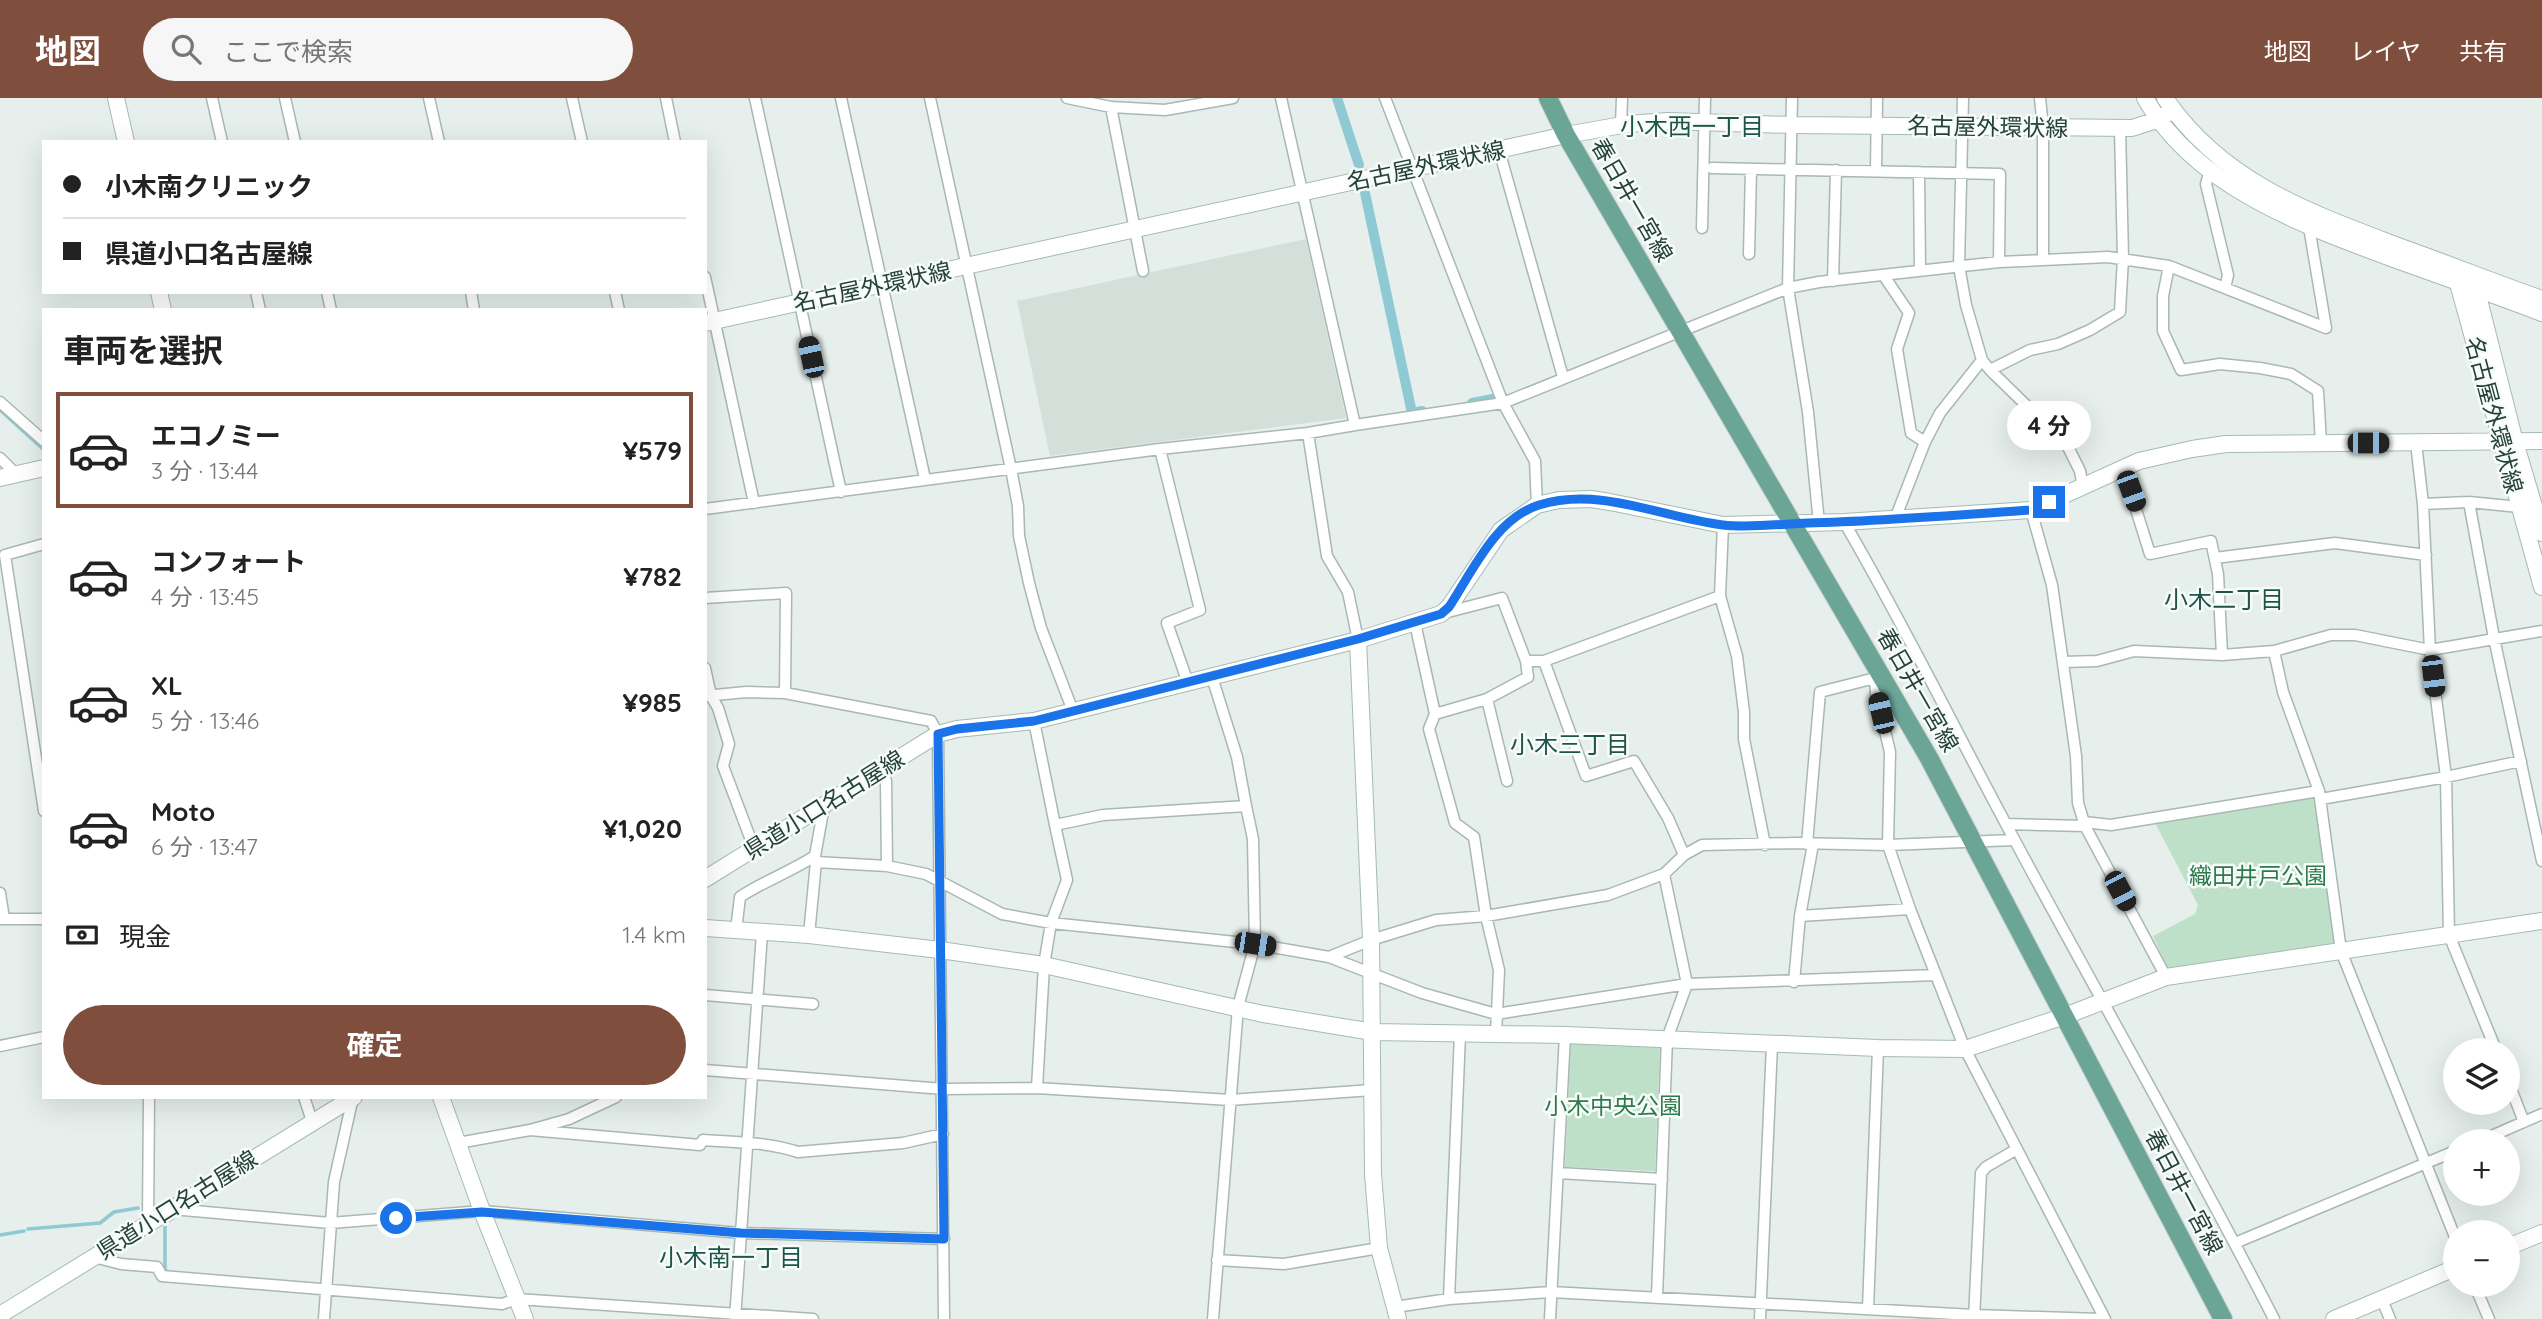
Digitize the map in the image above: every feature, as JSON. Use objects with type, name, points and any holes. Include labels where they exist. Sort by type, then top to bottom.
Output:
[{"type":"main road","points":[[116,98],[126,140]]},
{"type":"main road","name":"春日井一宮線","points":[[1548,98],[1566,135],[1973,842],[2223,1319]]},
{"type":"main road","points":[[2145,98],[2157,120],[2210,170],[2253,200],[2309,227],[2469,281],[2542,299]]},
{"type":"main road","name":"名古屋外環状線","points":[[710,322],[1622,125],[1668,121],[1791,125],[2132,128],[2157,120],[2169,104],[2207,148],[2256,185],[2311,213],[2453,266],[2469,281],[2508,441],[2519,507],[2542,587]]},
{"type":"main road","points":[[2469,281],[2542,313]]},
{"type":"main road","name":"名古屋外環状線","points":[[2508,441],[2542,533]]},
{"type":"main road","points":[[1441,614],[1449,607],[1501,530],[1537,505],[1559,500],[1591,499],[1723,525],[1895,519],[2031,510],[2139,461],[2226,444],[2542,441]]},
{"type":"main road","points":[[0,478],[42,468]]},
{"type":"main road","name":"県道小口名古屋線","points":[[707,878],[938,734],[957,729],[1034,721],[1358,639],[1441,614]]},
{"type":"main road","points":[[1358,639],[1371,940],[1373,1174],[1379,1248],[1397,1313]]},
{"type":"main road","points":[[707,928],[809,935],[1044,965],[1263,1014],[1373,1032],[1564,1035],[1965,1049],[2065,1016],[2166,976],[2542,921]]},
{"type":"main road","name":"県道小口名古屋線","points":[[0,1315],[350,1099]]},
{"type":"main road","points":[[442,1099],[482,1212],[525,1319]]},
{"type":"main road","points":[[2520,1242],[2542,1233]]},
{"type":"main road","points":[[2334,1319],[2443,1273]]},
{"type":"street","points":[[212,98],[222,140]]},
{"type":"street","points":[[285,98],[295,140]]},
{"type":"street","points":[[429,98],[439,140]]},
{"type":"street","points":[[572,98],[582,140]]},
{"type":"street","points":[[666,98],[676,140]]},
{"type":"street","points":[[755,98],[841,492]]},
{"type":"street","points":[[841,98],[925,479]]},
{"type":"street","points":[[930,98],[1011,468],[1028,583],[1041,628],[1073,711]]},
{"type":"street","points":[[1067,98],[1111,107],[1165,110],[1233,98]]},
{"type":"street","points":[[1281,98],[1355,425]]},
{"type":"street","points":[[1385,98],[1503,402],[1535,461],[1537,505]]},
{"type":"street","points":[[1622,98],[1622,125]]},
{"type":"street","points":[[1702,228],[1705,98]]},
{"type":"street","points":[[1793,98],[1788,288],[1808,412],[1819,523]]},
{"type":"street","points":[[1876,171],[1877,98]]},
{"type":"street","points":[[1963,98],[1959,266],[1966,305],[1982,360],[2067,444],[2080,471],[2084,487]]},
{"type":"street","points":[[2040,98],[2043,128],[2043,258]]},
{"type":"street","points":[[1111,107],[1143,271]]},
{"type":"street","points":[[1990,370],[2030,350],[2058,344],[2091,330],[2120,312],[2123,258],[2120,128]]},
{"type":"street","points":[[1499,150],[1563,377]]},
{"type":"street","points":[[1712,168],[2000,174],[1999,262]]},
{"type":"street","points":[[1749,254],[1751,169]]},
{"type":"street","points":[[1833,281],[1836,170]]},
{"type":"street","points":[[2210,170],[2206,184],[2228,275],[2225,288]]},
{"type":"street","points":[[1919,172],[1920,271]]},
{"type":"street","points":[[707,509],[1160,449],[1308,433],[1503,402],[1788,288],[1959,266],[2043,258],[2123,258],[2169,266],[2326,328],[2309,227]]},
{"type":"street","points":[[2169,266],[2163,296],[2162,331],[2181,370],[2220,365],[2291,374],[2318,391],[2321,443]]},
{"type":"street","points":[[1884,276],[1909,313],[1897,349],[1911,433],[1924,442]]},
{"type":"street","points":[[707,294],[710,322],[754,503]]},
{"type":"street","points":[[1895,519],[1924,442],[1940,413],[1982,360]]},
{"type":"street","points":[[0,402],[42,439]]},
{"type":"street","points":[[1308,433],[1327,556],[1348,593],[1358,639]]},
{"type":"street","points":[[2416,443],[2423,504],[2430,650],[2446,777],[2449,935],[2491,1038]]},
{"type":"street","points":[[1160,449],[1200,610],[1167,623],[1188,683]]},
{"type":"street","points":[[0,458],[17,474]]},
{"type":"street","points":[[2123,468],[2150,554],[2211,541],[2218,574],[2222,655]]},
{"type":"street","points":[[2423,504],[2469,502],[2519,507]]},
{"type":"street","points":[[2469,502],[2494,638],[2542,861]]},
{"type":"street","points":[[2031,510],[2052,585],[2076,756],[2078,803],[2084,824],[2166,976]]},
{"type":"street","points":[[1844,522],[2274,1319]]},
{"type":"street","points":[[1723,525],[1720,596],[1737,656],[1744,712],[1744,739],[1765,845]]},
{"type":"street","points":[[2215,558],[2335,542],[2426,555]]},
{"type":"street","points":[[42,545],[2,555],[42,799]]},
{"type":"street","points":[[707,597],[786,593],[785,693]]},
{"type":"street","points":[[1526,661],[1544,661],[1720,596]]},
{"type":"street","points":[[1435,714],[1487,699],[1528,677],[1526,661],[1502,598],[1441,614]]},
{"type":"street","points":[[1415,623],[1435,714],[1429,729],[1455,823],[1474,837],[1486,916],[1499,970],[1496,1035]]},
{"type":"street","points":[[2063,662],[2096,661],[2134,651],[2222,655],[2274,651],[2331,635],[2355,635],[2430,650],[2542,631]]},
{"type":"street","points":[[2274,651],[2283,692],[2320,795],[2341,951],[2448,1220]]},
{"type":"street","points":[[1544,661],[1586,776],[1634,761],[1668,818],[1684,855]]},
{"type":"street","points":[[1794,982],[1810,844],[1820,692],[1878,675],[1876,693],[1890,752],[1888,845],[1910,909],[1965,1049],[2105,1319]]},
{"type":"street","points":[[1212,677],[1237,757],[1253,839],[1255,944],[1238,1007],[1213,1319]]},
{"type":"street","points":[[708,696],[746,692],[785,693],[931,722],[938,734],[944,1319]]},
{"type":"street","points":[[708,696],[718,708],[729,744],[723,766],[754,848]]},
{"type":"street","points":[[1487,699],[1507,782]]},
{"type":"street","points":[[1034,721],[1067,880],[1052,923],[1044,965],[1037,1088]]},
{"type":"street","points":[[2006,824],[2111,825],[2446,777],[2521,761]]},
{"type":"street","points":[[883,768],[886,781],[887,866]]},
{"type":"street","points":[[809,935],[824,806]]},
{"type":"street","points":[[1055,825],[1103,815],[1245,806]]},
{"type":"street","points":[[1329,957],[1371,940],[1436,920],[1486,916],[1608,895],[1664,874],[1684,855],[1702,845],[1888,845],[2014,840]]},
{"type":"street","points":[[736,930],[740,897],[768,879],[784,875],[816,859],[887,866],[926,874],[1002,914],[1052,923],[1255,944],[1329,957],[1423,993],[1496,1014],[1687,984],[1936,975]]},
{"type":"street","points":[[1657,1297],[1667,1039],[1687,984],[1664,874]]},
{"type":"street","points":[[0,893],[2,919],[42,919]]},
{"type":"street","points":[[1800,916],[1910,909]]},
{"type":"street","points":[[735,1316],[762,933]]},
{"type":"street","points":[[707,995],[813,1004]]},
{"type":"street","points":[[1449,1299],[1460,1034]]},
{"type":"street","points":[[1550,1319],[1564,1035]]},
{"type":"street","points":[[0,1046],[42,1037]]},
{"type":"street","points":[[1760,1319],[1772,1044]]},
{"type":"street","points":[[1868,1309],[1878,1048]]},
{"type":"street","points":[[707,1070],[943,1089],[1037,1088],[1230,1100],[1372,1090]]},
{"type":"street","points":[[148,1223],[149,1099]]},
{"type":"street","points":[[305,1099],[312,1121]]},
{"type":"street","points":[[324,1319],[334,1182],[353,1099]]},
{"type":"street","points":[[458,1143],[530,1130],[569,1119],[612,1099]]},
{"type":"street","points":[[2520,1112],[2524,1122]]},
{"type":"street","points":[[2508,1129],[2542,1114]]},
{"type":"street","points":[[530,1130],[700,1145],[703,1140],[748,1143],[783,1147],[798,1152],[903,1143],[943,1133]]},
{"type":"street","points":[[1974,1317],[1981,1173],[1986,1167],[2017,1149]]},
{"type":"street","points":[[2235,1243],[2443,1157]]},
{"type":"street","points":[[1558,1173],[1662,1179]]},
{"type":"street","points":[[172,1209],[330,1223],[482,1212],[741,1233],[944,1239]]},
{"type":"street","points":[[1217,1260],[1284,1264],[1379,1248]]},
{"type":"street","points":[[93,1257],[121,1264],[157,1267],[162,1276],[502,1304],[517,1299],[735,1316],[813,1319]]},
{"type":"street","points":[[1397,1313],[1449,1299],[1551,1292],[1974,1317],[2099,1319]]},
{"type":"street","points":[[2480,1297],[2489,1319]]},
{"type":"street","points":[[2382,1300],[2390,1319]]},
{"type":"shaded area","points":[[1306,239],[1346,418],[1050,456],[1017,301]]},
{"type":"green space","name":"織田井戸公園","points":[[2316,796],[2334,947],[2169,972],[2153,936],[2195,914],[2198,905],[2155,823]]},
{"type":"green space","name":"小木中央公園","points":[[1571,1041],[1660,1046],[1655,1171],[1565,1167]]},
{"type":"waterway","points":[[1337,98],[1359,165]]},
{"type":"waterway","points":[[1365,193],[1412,413],[1422,411]]},
{"type":"waterway","points":[[1472,403],[1493,399]]},
{"type":"waterway","points":[[0,410],[42,448]]},
{"type":"waterway","points":[[28,1229],[100,1223],[114,1212],[138,1208]]},
{"type":"waterway","points":[[167,1271],[165,1223],[173,1218]]},
{"type":"waterway","points":[[0,1235],[24,1231]]},
{"type":"district","name":"小木西一丁目","points":[[1692,127]]},
{"type":"district","name":"小木二丁目","points":[[2224,600]]},
{"type":"district","name":"小木三丁目","points":[[1570,745]]},
{"type":"district","name":"小木南一丁目","points":[[731,1258]]},
{"type":"route","points":[[396,1218],[482,1212],[741,1233],[944,1239],[938,734],[957,729],[1034,721],[1244,669],[1441,614],[1449,607],[1501,530],[1537,505],[1559,500],[1591,499],[1611,502],[1723,525],[1844,522],[2031,510],[2049,502]]}]
